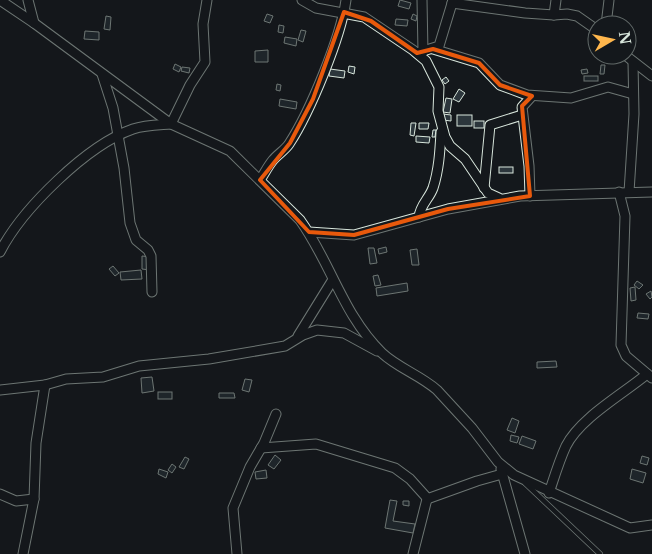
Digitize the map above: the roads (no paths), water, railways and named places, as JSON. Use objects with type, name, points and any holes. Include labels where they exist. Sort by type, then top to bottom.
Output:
[{"type":"street","points":[[2,0],[170,124],[230,151],[300,220],[348,311],[384,355]]},
{"type":"street","points":[[28,0],[34,22]]},
{"type":"street","points":[[170,124],[190,85],[205,62],[204,17],[207,0]]},
{"type":"street","points":[[302,0],[316,8],[344,12],[371,21],[420,53],[433,71],[439,87],[438,111],[441,127],[450,146],[465,159],[491,196],[502,199]]},
{"type":"street","points":[[260,180],[272,161],[290,143],[313,99],[344,12],[346,0]]},
{"type":"street","points":[[420,53],[422,0]]},
{"type":"street","points":[[554,15],[556,0]]},
{"type":"street","points":[[607,15],[608,0]]},
{"type":"street","points":[[420,53],[438,48],[453,2],[554,15],[560,13],[577,16],[587,23]]},
{"type":"street","points":[[433,50],[479,63],[500,85],[532,96],[571,98],[608,87],[633,94]]},
{"type":"street","points":[[629,192],[634,114],[633,65]]},
{"type":"street","points":[[637,65],[652,76]]},
{"type":"street","points":[[102,74],[110,95],[124,168],[132,228],[136,240],[148,250],[151,256],[152,292]]},
{"type":"street","points":[[530,196],[529,166],[522,107],[532,96]]},
{"type":"street","points":[[484,188],[490,125],[522,114]]},
{"type":"street","points":[[106,142],[115,121]]},
{"type":"street","points":[[0,252],[23,217],[53,186],[106,142],[134,129],[170,124]]},
{"type":"street","points":[[419,217],[420,208],[432,191],[435,180],[441,127]]},
{"type":"street","points":[[550,493],[566,445],[576,432],[596,413],[649,374],[626,356],[621,345],[625,216],[619,192]]},
{"type":"street","points":[[308,232],[354,235],[419,217],[502,199],[530,196],[652,192]]},
{"type":"street","points":[[295,341],[332,281]]},
{"type":"street","points":[[0,390],[66,379],[103,377],[147,365],[209,359],[286,346],[307,333],[326,330],[344,333],[425,380],[437,390],[472,428],[507,471],[550,493],[630,528],[652,525]]},
{"type":"street","points":[[23,554],[34,500],[36,443],[45,384]]},
{"type":"street","points":[[237,554],[233,508],[250,467],[261,448],[276,414]]},
{"type":"street","points":[[261,448],[316,444],[395,468],[410,480],[428,499]]},
{"type":"street","points":[[498,462],[526,554]]},
{"type":"street","points":[[428,499],[502,474]]},
{"type":"street","points":[[0,494],[16,501],[34,500]]},
{"type":"street","points":[[413,554],[428,499]]},
{"type":"lane","points":[[520,478],[600,554]]}]
